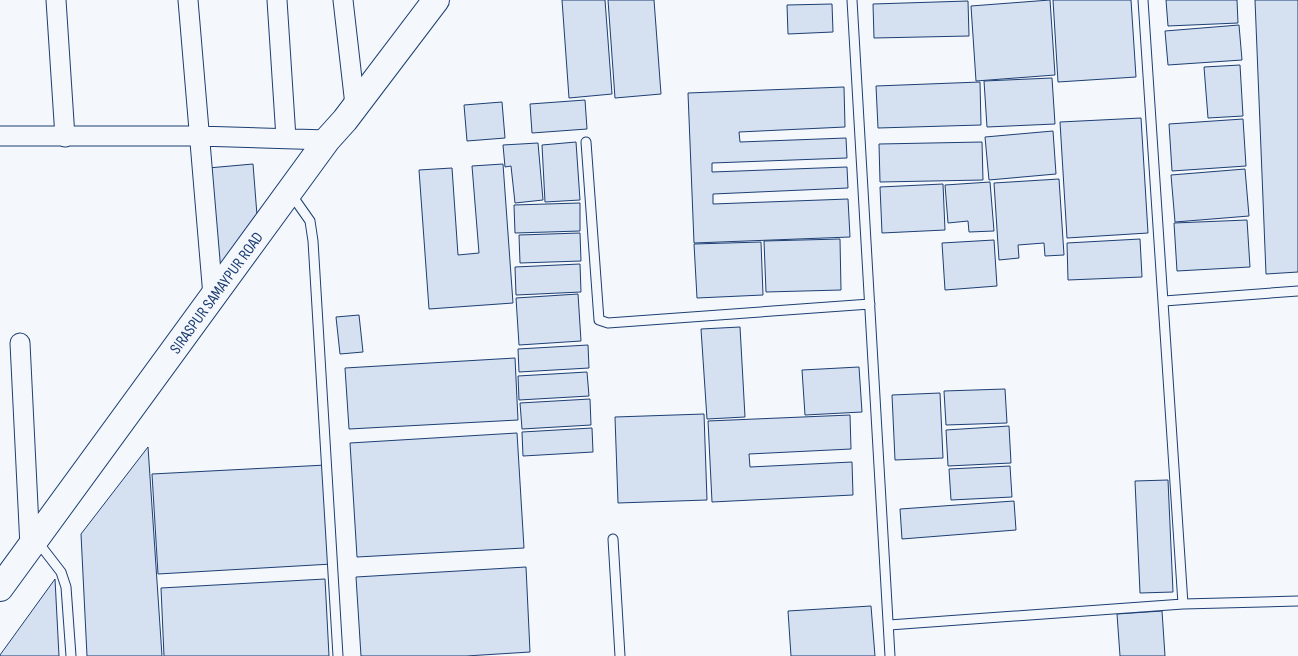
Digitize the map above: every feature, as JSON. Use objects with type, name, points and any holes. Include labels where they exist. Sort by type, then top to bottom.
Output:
[{"type":"street","points":[[56,0],[65,137]]},
{"type":"street","points":[[188,0],[213,296]]},
{"type":"street","points":[[277,0],[286,138]]},
{"type":"street","points":[[343,0],[355,105]]},
{"type":"street","name":"SIRASPUR SAMAYPUR ROAD","points":[[1,584],[33,543],[327,140],[436,0]]},
{"type":"street","points":[[0,136],[198,136],[327,140]]},
{"type":"street","points":[[20,343],[33,543]]},
{"type":"lane","points":[[852,0],[890,656]]},
{"type":"lane","points":[[1143,0],[1183,604]]},
{"type":"lane","points":[[586,142],[599,320],[608,323],[870,304]]},
{"type":"lane","points":[[290,191],[310,220],[314,241],[338,656]]},
{"type":"lane","points":[[1164,301],[1298,290]]},
{"type":"lane","points":[[612,539],[620,656]]},
{"type":"lane","points":[[33,543],[61,572],[66,587],[71,656]]},
{"type":"lane","points":[[889,625],[1183,604],[1298,601]]},
{"type":"building","points":[[562,0],[605,0],[612,94],[569,98]]},
{"type":"building","points":[[608,0],[654,0],[661,94],[615,98]]},
{"type":"building","points":[[1050,0],[1055,75],[976,81],[971,6]]},
{"type":"building","points":[[1053,0],[1131,0],[1136,77],[1058,82]]},
{"type":"building","points":[[1166,0],[1237,0],[1238,23],[1168,26]]},
{"type":"building","points":[[1255,0],[1298,0],[1298,272],[1266,274]]},
{"type":"building","points":[[968,1],[969,36],[874,38],[873,4]]},
{"type":"building","points":[[832,4],[833,32],[788,34],[787,5]]},
{"type":"building","points":[[1239,25],[1242,60],[1168,65],[1165,31]]},
{"type":"building","points":[[1240,65],[1243,116],[1208,118],[1204,67]]},
{"type":"building","points":[[1052,78],[1055,124],[987,127],[984,81]]},
{"type":"building","points":[[980,82],[981,125],[878,128],[876,86]]},
{"type":"building","points":[[844,87],[845,127],[739,132],[740,142],[846,138],[847,158],[712,163],[712,172],[847,167],[848,188],[713,194],[713,204],[848,199],[850,237],[694,243],[688,93]]},
{"type":"building","points":[[585,100],[587,129],[532,133],[530,104]]},
{"type":"building","points":[[502,102],[505,138],[467,141],[464,105]]},
{"type":"building","points":[[1141,118],[1148,233],[1067,238],[1060,122]]},
{"type":"building","points":[[1243,119],[1246,166],[1172,171],[1169,124]]},
{"type":"building","points":[[1053,131],[1056,174],[989,180],[985,137]]},
{"type":"building","points":[[576,142],[580,200],[545,202],[542,145]]},
{"type":"building","points":[[982,142],[983,180],[880,182],[879,144]]},
{"type":"building","points":[[538,143],[543,200],[515,203],[511,166],[505,167],[503,145]]},
{"type":"building","points":[[253,164],[258,228],[220,273],[208,168]]},
{"type":"building","points":[[503,164],[513,303],[429,309],[419,170],[452,168],[458,255],[479,253],[472,166]]},
{"type":"building","points":[[1245,169],[1249,216],[1175,222],[1171,175]]},
{"type":"building","points":[[1059,179],[1064,255],[1045,256],[1044,243],[1018,245],[1019,258],[999,260],[994,183]]},
{"type":"building","points":[[990,182],[994,231],[969,232],[968,221],[948,223],[945,185]]},
{"type":"building","points":[[943,184],[945,230],[882,233],[880,187]]},
{"type":"building","points":[[580,203],[580,231],[515,233],[514,205]]},
{"type":"building","points":[[1247,220],[1250,267],[1177,271],[1174,223]]},
{"type":"building","points":[[580,233],[581,261],[520,263],[519,235]]},
{"type":"building","points":[[840,239],[841,290],[766,292],[764,241]]},
{"type":"building","points":[[1140,239],[1142,277],[1068,280],[1067,243]]},
{"type":"building","points":[[994,240],[997,286],[945,290],[942,243]]},
{"type":"building","points":[[761,242],[763,295],[697,298],[694,244]]},
{"type":"building","points":[[580,264],[581,292],[516,295],[515,267]]},
{"type":"building","points":[[578,294],[581,341],[519,345],[516,298]]},
{"type":"building","points":[[359,315],[363,352],[340,354],[336,317]]},
{"type":"building","points":[[740,327],[745,417],[707,419],[701,329]]},
{"type":"building","points":[[588,345],[589,368],[519,372],[518,349]]},
{"type":"building","points":[[515,358],[518,420],[349,429],[345,368]]},
{"type":"building","points":[[859,367],[862,412],[805,415],[802,370]]},
{"type":"building","points":[[587,372],[589,396],[519,400],[518,376]]},
{"type":"building","points":[[1005,389],[1007,423],[946,425],[944,391]]},
{"type":"building","points":[[940,393],[943,458],[895,460],[892,395]]},
{"type":"building","points":[[590,399],[591,425],[522,429],[520,403]]},
{"type":"building","points":[[704,414],[707,500],[618,503],[615,417]]},
{"type":"building","points":[[850,415],[851,449],[749,454],[750,467],[852,462],[853,495],[712,502],[708,421]]},
{"type":"building","points":[[1009,426],[1011,463],[948,466],[946,430]]},
{"type":"building","points":[[592,428],[593,452],[523,456],[522,432]]},
{"type":"building","points":[[517,433],[524,548],[357,557],[350,443]]},
{"type":"building","points":[[148,447],[162,656],[87,656],[81,534]]},
{"type":"building","points":[[326,465],[332,564],[158,574],[152,474]]},
{"type":"building","points":[[1010,466],[1012,497],[951,500],[949,469]]},
{"type":"building","points":[[1168,480],[1173,592],[1140,593],[1135,481]]},
{"type":"building","points":[[1014,501],[1016,530],[902,539],[900,509]]},
{"type":"building","points":[[526,567],[530,652],[466,656],[361,656],[356,577]]},
{"type":"building","points":[[55,579],[59,656],[0,656],[0,655]]},
{"type":"building","points":[[325,579],[329,656],[164,656],[161,588]]},
{"type":"building","points":[[871,606],[875,656],[791,656],[788,611]]},
{"type":"building","points":[[1162,611],[1165,656],[1120,656],[1117,614]]}]
